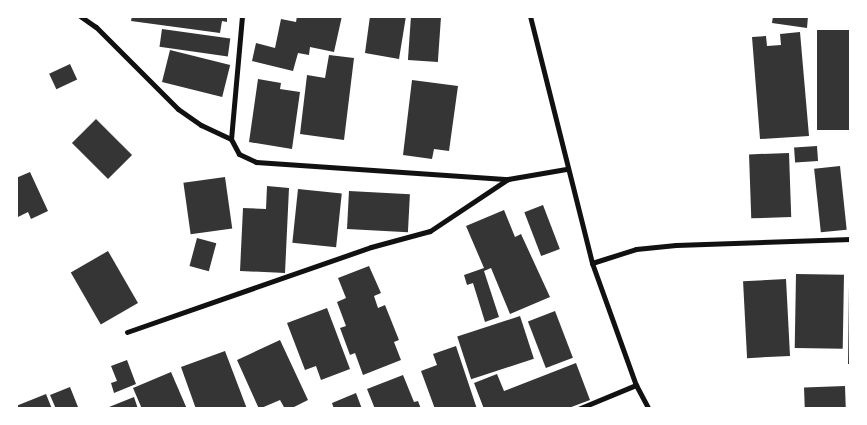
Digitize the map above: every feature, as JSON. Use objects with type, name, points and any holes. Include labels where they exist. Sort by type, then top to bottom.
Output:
[{"type":"street","points":[[80,16],[96,26],[178,109],[201,124],[231,139],[240,154],[256,162],[508,179],[566,169]]},
{"type":"street","points":[[231,139],[242,16]]},
{"type":"street","points":[[530,16],[566,169],[592,263],[636,385],[649,409]]},
{"type":"street","points":[[127,332],[371,247],[430,231],[508,179]]},
{"type":"street","points":[[592,263],[636,249],[676,245],[851,239]]},
{"type":"street","points":[[578,409],[636,385]]},
{"type":"building","points":[[132,16],[227,16],[227,22],[222,21],[220,33],[131,21]]},
{"type":"building","points":[[297,16],[342,16],[334,52],[310,47],[309,55],[298,53],[293,71],[252,61],[256,43],[275,48],[281,19],[296,22]]},
{"type":"building","points":[[370,16],[406,16],[399,59],[365,53]]},
{"type":"building","points":[[411,16],[441,18],[438,62],[408,60]]},
{"type":"building","points":[[773,16],[808,16],[807,28],[772,23]]},
{"type":"building","points":[[162,29],[230,39],[228,56],[159,47]]},
{"type":"building","points":[[817,30],[851,30],[851,130],[817,130]]},
{"type":"building","points":[[800,32],[809,136],[760,139],[752,37],[766,36],[767,46],[781,45],[780,34]]},
{"type":"building","points":[[170,50],[230,65],[222,97],[162,82]]},
{"type":"building","points":[[329,55],[354,58],[344,140],[300,134],[307,75],[325,78]]},
{"type":"building","points":[[70,64],[77,79],[56,89],[49,74]]},
{"type":"building","points":[[258,79],[281,83],[280,89],[300,92],[292,149],[249,142]]},
{"type":"building","points":[[412,80],[458,86],[449,151],[434,149],[432,159],[403,155]]},
{"type":"building","points":[[96,119],[132,155],[108,179],[72,143]]},
{"type":"building","points":[[817,146],[818,161],[795,163],[794,148]]},
{"type":"building","points":[[789,153],[791,217],[751,218],[749,154]]},
{"type":"building","points":[[840,166],[847,230],[821,232],[814,169]]},
{"type":"building","points":[[30,172],[48,211],[31,219],[28,212],[16,218],[16,178]]},
{"type":"building","points":[[225,177],[232,228],[191,234],[183,183]]},
{"type":"building","points":[[267,186],[289,188],[285,273],[240,271],[243,208],[266,209]]},
{"type":"building","points":[[298,189],[342,194],[336,247],[292,243]]},
{"type":"building","points":[[349,191],[410,194],[408,232],[347,229]]},
{"type":"building","points":[[543,205],[560,249],[541,256],[524,212]]},
{"type":"building","points":[[504,210],[515,237],[521,234],[550,297],[510,314],[491,268],[484,271],[499,317],[485,322],[473,283],[467,285],[464,275],[484,268],[466,226]]},
{"type":"building","points":[[197,238],[216,243],[209,271],[189,266]]},
{"type":"building","points":[[108,251],[138,303],[101,324],[71,272]]},
{"type":"building","points":[[369,266],[381,293],[374,296],[378,308],[385,305],[399,340],[394,342],[401,360],[363,375],[355,353],[350,355],[340,328],[346,326],[337,302],[346,298],[338,278]]},
{"type":"building","points":[[796,274],[844,275],[843,349],[795,348]]},
{"type":"building","points":[[786,279],[790,356],[747,358],[743,281]]},
{"type":"building","points":[[849,285],[851,285],[851,364],[848,364]]},
{"type":"building","points":[[327,308],[350,369],[321,380],[316,366],[305,370],[287,323]]},
{"type":"building","points":[[555,311],[573,358],[546,368],[528,321]]},
{"type":"building","points":[[520,316],[534,359],[471,379],[457,336]]},
{"type":"building","points":[[280,340],[308,400],[290,409],[285,409],[280,400],[259,409],[237,360]]},
{"type":"building","points":[[456,346],[477,409],[435,409],[421,371],[437,365],[433,354]]},
{"type":"building","points":[[225,351],[247,409],[196,409],[181,367]]},
{"type":"building","points":[[127,360],[136,384],[114,393],[111,383],[117,381],[111,366]]},
{"type":"building","points":[[576,363],[590,400],[566,409],[484,409],[474,383],[497,374],[504,391]]},
{"type":"building","points":[[171,372],[187,409],[142,409],[133,388]]},
{"type":"building","points":[[403,375],[414,402],[418,401],[421,409],[375,409],[367,389]]},
{"type":"building","points":[[845,386],[846,409],[805,409],[804,387]]},
{"type":"building","points":[[70,387],[78,407],[56,409],[50,395]]},
{"type":"building","points":[[356,393],[362,409],[334,409],[332,403]]},
{"type":"building","points":[[46,394],[52,409],[17,409],[16,406]]},
{"type":"building","points":[[134,397],[138,409],[104,409]]}]
